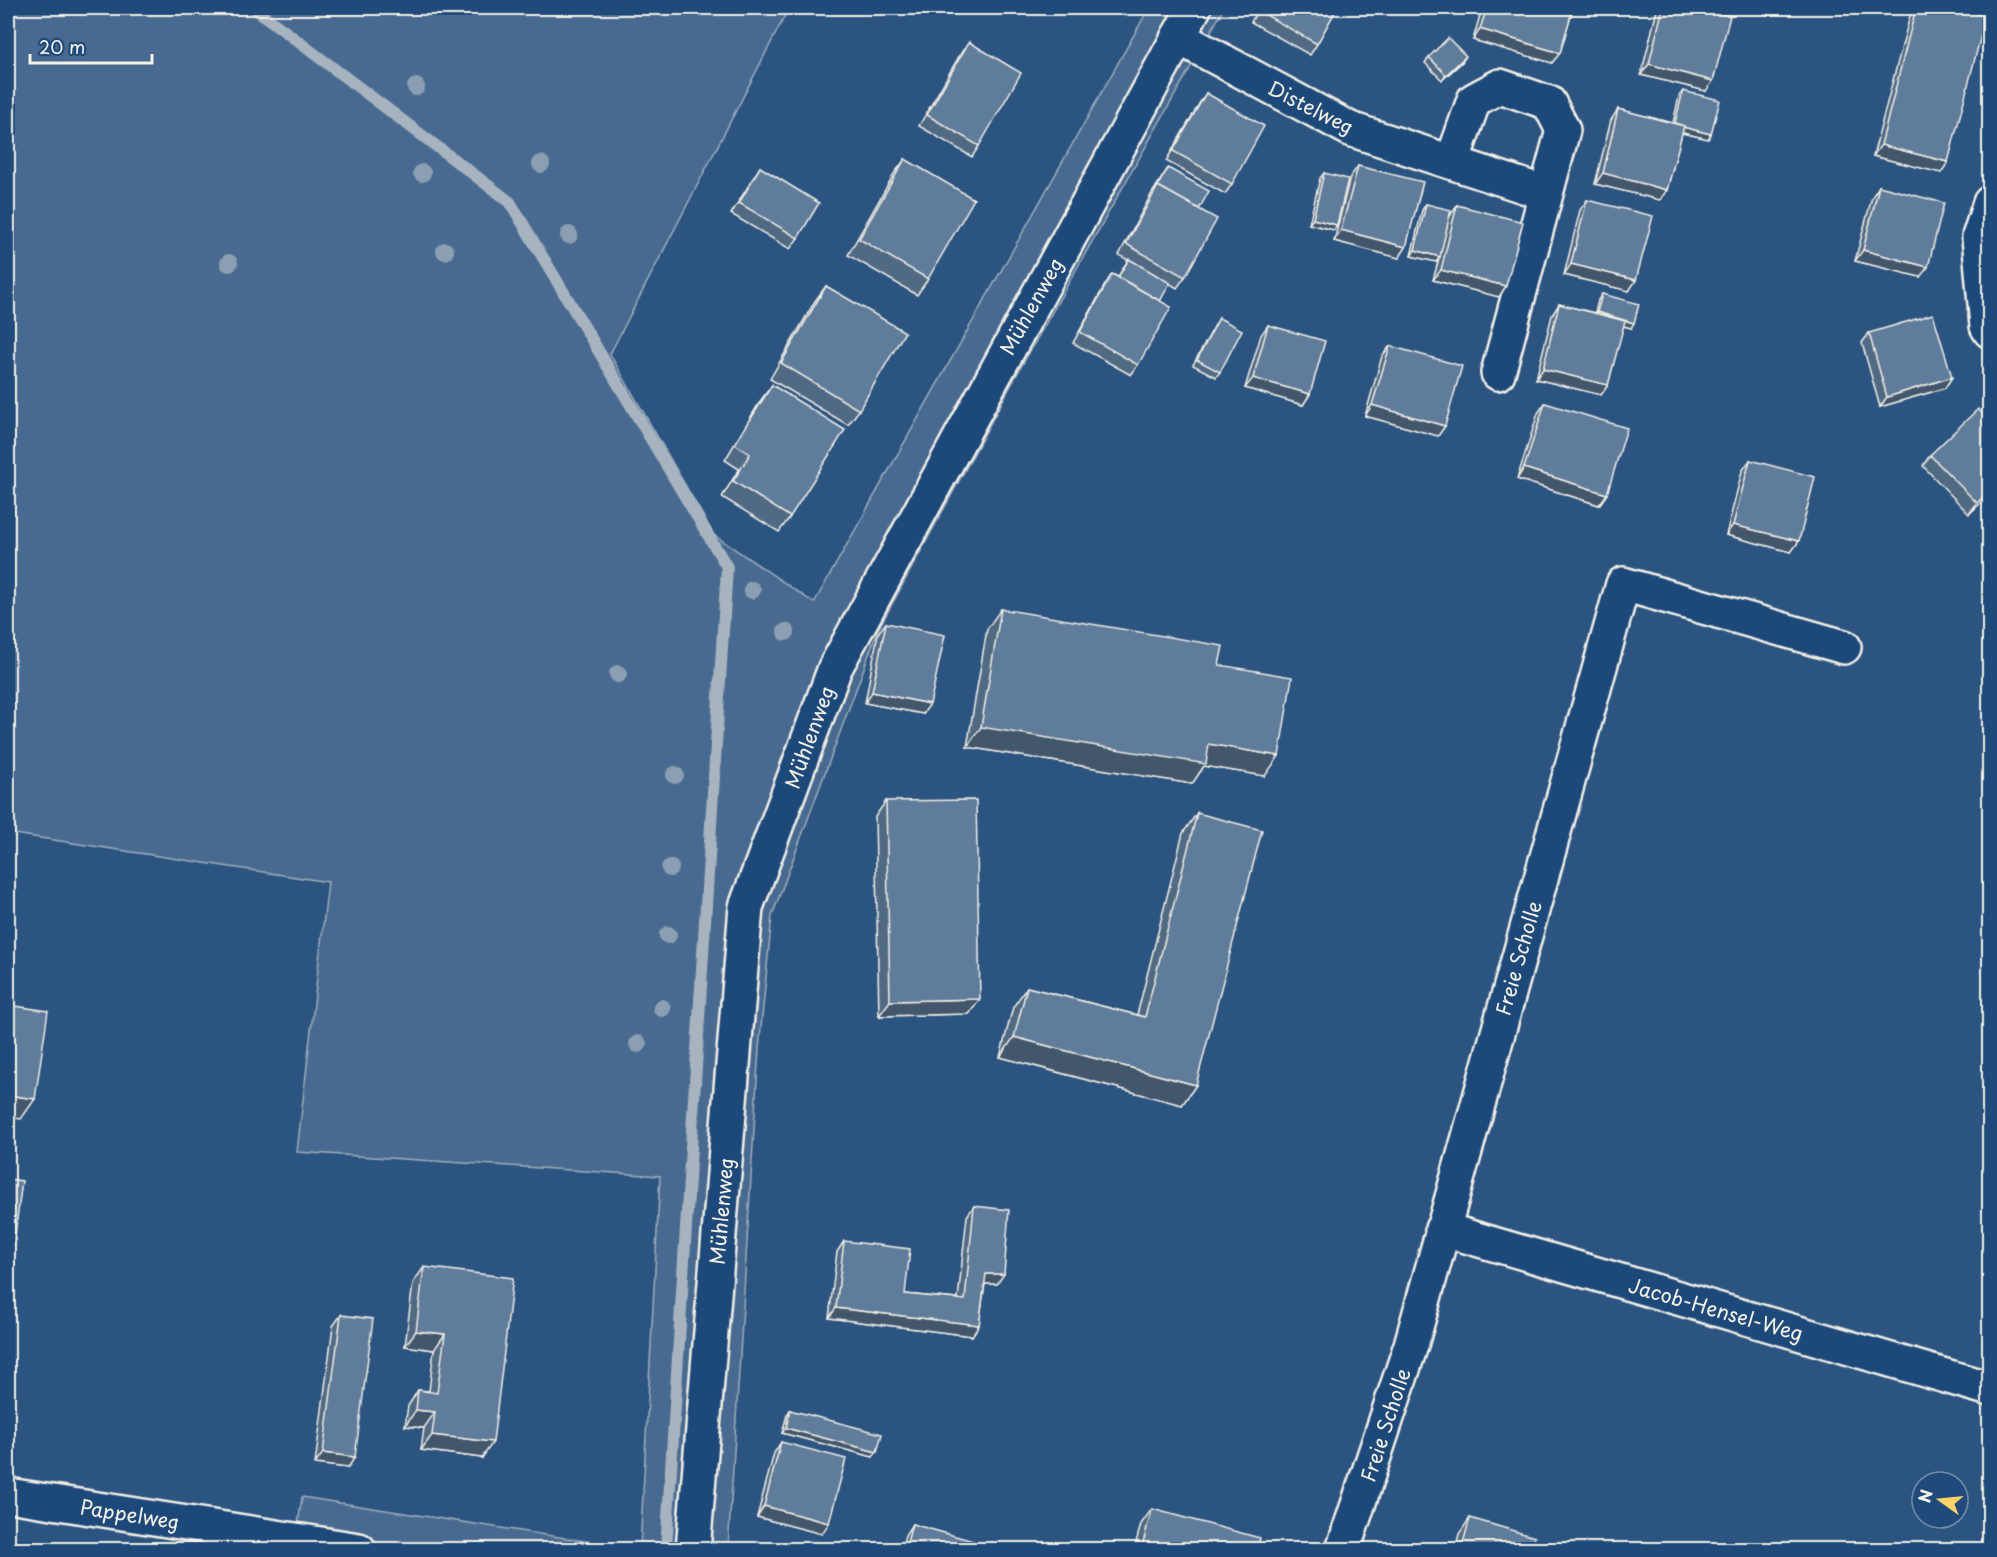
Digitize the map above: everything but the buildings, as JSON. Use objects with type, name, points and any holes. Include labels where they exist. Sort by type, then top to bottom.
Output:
[{"type":"street","name":"Mühlenweg","points":[[693,1550],[746,907],[835,668],[1194,8]]},
{"type":"street","name":"Distelweg","points":[[1178,37],[1350,129],[1545,193]]},
{"type":"street","points":[[1452,162],[1474,100],[1500,86],[1549,103],[1563,130],[1498,373]]},
{"type":"street","points":[[1989,203],[1979,237],[1989,332]]},
{"type":"street","name":"Freie Scholle","points":[[1343,1550],[1411,1345],[1623,584],[1844,647]]},
{"type":"street","name":"Jacob-Hensel-Weg","points":[[1442,1229],[1989,1389]]},
{"type":"street","name":"Pappelweg","points":[[8,1495],[359,1550]]},
{"type":"shaded area","points":[[8,8],[789,8],[610,354],[714,535],[814,603],[1149,8],[1224,8],[1020,369],[878,630],[772,916],[759,1048],[728,1549],[640,1549],[660,1176],[297,1152],[328,882],[8,833]]},
{"type":"shaded area","points":[[302,1497],[636,1549],[294,1550]]},
{"type":"waterway","points":[[254,8],[510,202],[727,567],[666,1550]]}]
